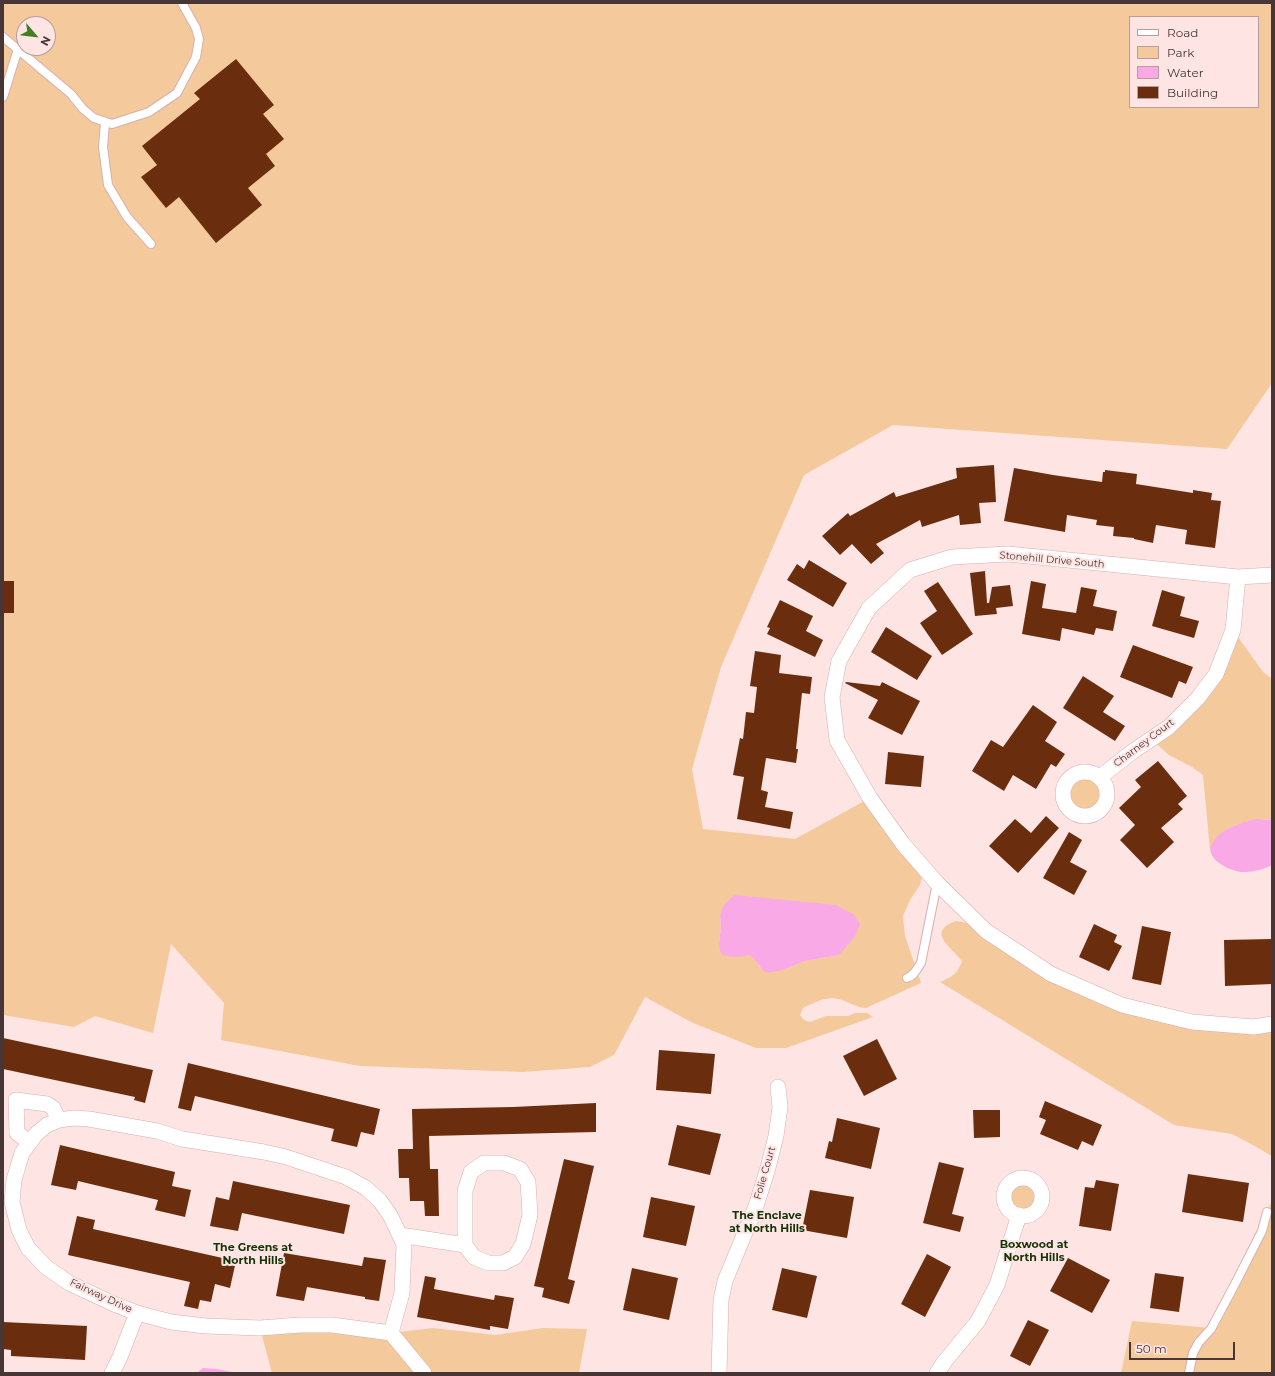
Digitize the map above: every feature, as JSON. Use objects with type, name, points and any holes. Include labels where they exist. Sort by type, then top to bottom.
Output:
[{"type":"street","name":"Stonehill Drive South","points":[[1272,575],[1238,578],[1008,554],[952,558],[910,570],[869,608],[839,661],[832,698],[837,740],[870,798],[903,844],[937,883],[986,931],[1051,974],[1122,1005],[1192,1022],[1254,1027],[1272,1024]]},
{"type":"street","name":"Charney Court","points":[[1100,777],[1169,726],[1198,698],[1216,674],[1233,630],[1238,578]]},
{"type":"street","name":"Folie Court","points":[[719,1373],[721,1300],[726,1281],[756,1206],[768,1168],[776,1136],[780,1106],[778,1087]]},
{"type":"street","points":[[29,1142],[16,1133],[16,1100],[47,1104],[53,1108],[59,1120]]},
{"type":"street","name":"Fairway Drive","points":[[74,1118],[89,1119],[157,1131],[182,1139],[279,1156],[346,1177],[366,1188],[380,1201],[390,1215],[404,1244],[402,1293],[391,1333],[332,1325],[300,1325],[260,1328],[206,1326],[171,1322],[137,1313],[69,1283],[46,1267],[28,1248],[18,1230],[12,1202],[14,1180],[22,1153],[36,1134],[47,1125],[59,1120],[74,1118]]},
{"type":"street","points":[[400,1235],[465,1244],[474,1257],[488,1263],[503,1263],[515,1257],[523,1244],[530,1215],[528,1182],[520,1169],[504,1163],[484,1163],[471,1172],[465,1191],[465,1244]]},
{"type":"street","points":[[937,1373],[978,1320],[997,1285],[1019,1215]]},
{"type":"street","points":[[112,1373],[120,1357],[137,1313]]},
{"type":"street","points":[[391,1333],[420,1370]]},
{"type":"lane","points":[[26,56],[71,94],[83,109],[94,118],[112,124],[149,112],[177,92],[196,57],[199,39],[196,28],[182,3]]},
{"type":"lane","points":[[3,37],[16,47]]},
{"type":"lane","points":[[3,96],[16,55]]},
{"type":"lane","points":[[105,122],[103,147],[108,185],[127,217],[150,244]]},
{"type":"lane","points":[[908,978],[912,977],[921,963],[937,883]]},
{"type":"lane","points":[[1189,1373],[1193,1353],[1199,1342],[1211,1329],[1238,1278],[1262,1231],[1267,1212]]},
{"type":"green space","points":[[3,3],[1272,3],[1272,383],[1227,449],[893,425],[804,475],[721,667],[692,769],[703,829],[795,839],[870,798],[924,870],[920,885],[910,900],[903,916],[905,936],[921,983],[866,1008],[832,998],[822,1000],[803,1008],[800,1015],[804,1020],[810,1022],[826,1016],[848,1016],[855,1013],[867,1013],[873,1017],[786,1048],[756,1048],[693,1023],[645,997],[614,1055],[590,1067],[523,1072],[360,1066],[221,1040],[224,1003],[171,944],[153,1033],[95,1016],[74,1027],[3,1015]],"holes":[[[720,916],[839,955],[805,961],[783,970],[759,967],[757,961],[749,955],[719,943],[721,928]]]},
{"type":"green space","points":[[1233,630],[1263,672],[1272,679],[1272,820],[1255,820],[1235,826],[1219,836],[1213,843],[1210,850],[1203,775],[1192,767],[1169,755],[1151,739],[1198,698]]},
{"type":"green space","points":[[1081,772],[1089,772],[1101,778],[1107,790],[1107,798],[1101,810],[1089,816],[1081,816],[1069,810],[1063,798],[1063,790],[1069,778]]},
{"type":"green space","points":[[956,921],[974,924],[1051,974],[1192,1022],[1272,1024],[1272,1156],[1232,1134],[1174,1125],[940,982],[954,974],[962,961],[944,940],[942,935],[942,930],[947,925]]},
{"type":"green space","points":[[1019,1178],[1027,1178],[1034,1181],[1039,1186],[1042,1197],[1039,1208],[1034,1213],[1027,1216],[1019,1216],[1012,1213],[1007,1208],[1004,1201],[1004,1193],[1007,1186],[1012,1181]]},
{"type":"green space","points":[[1272,1201],[1272,1373],[1121,1373],[1132,1321],[1211,1328]]},
{"type":"green space","points":[[260,1328],[391,1333],[433,1328],[496,1335],[543,1328],[587,1329],[579,1373],[272,1373]]},
{"type":"water","points":[[1256,819],[1272,820],[1272,865],[1255,871],[1239,872],[1226,867],[1214,859],[1210,848],[1221,833],[1244,822]]},
{"type":"water","points":[[734,895],[836,905],[853,914],[860,924],[855,936],[839,955],[805,961],[783,970],[766,973],[749,955],[735,957],[723,955],[720,951],[720,916],[724,905]]},
{"type":"water","points":[[203,1368],[217,1369],[236,1373],[197,1373]]},
{"type":"building","points":[[236,59],[274,105],[263,114],[284,139],[266,154],[275,166],[248,188],[262,205],[216,243],[179,197],[166,208],[141,177],[157,165],[142,146],[200,99],[194,93]]},
{"type":"building","points":[[994,465],[996,502],[979,503],[981,523],[960,525],[959,515],[922,527],[920,520],[876,544],[884,553],[871,564],[852,544],[840,555],[822,536],[848,513],[850,516],[894,492],[896,497],[957,478],[956,468]]},
{"type":"building","points":[[1014,468],[1102,482],[1103,472],[1105,472],[1105,470],[1137,474],[1136,484],[1193,493],[1193,490],[1212,493],[1211,500],[1221,501],[1215,548],[1185,544],[1187,530],[1156,525],[1153,543],[1134,538],[1113,536],[1114,527],[1096,525],[1097,520],[1067,515],[1065,532],[1004,521]]},
{"type":"building","points":[[809,560],[847,583],[833,607],[787,580],[797,564],[804,569]]},
{"type":"building","points":[[985,571],[987,603],[989,603],[992,587],[1010,585],[1013,606],[996,608],[997,614],[975,616],[970,573]]},
{"type":"building","points":[[3,581],[14,581],[14,613],[3,613]]},
{"type":"building","points":[[1031,581],[1046,584],[1042,608],[1076,613],[1081,587],[1097,590],[1093,606],[1117,611],[1113,631],[1096,628],[1094,635],[1062,628],[1060,641],[1022,634]]},
{"type":"building","points":[[938,582],[973,634],[942,655],[920,623],[937,611],[924,591]]},
{"type":"building","points":[[1162,590],[1185,597],[1180,616],[1199,621],[1194,638],[1152,626]]},
{"type":"building","points":[[780,600],[813,616],[806,631],[823,640],[815,657],[767,634],[770,628],[767,627]]},
{"type":"building","points":[[886,627],[932,656],[917,680],[871,652]]},
{"type":"building","points":[[1133,645],[1193,667],[1186,684],[1179,681],[1172,698],[1120,677]]},
{"type":"building","points":[[755,651],[781,655],[779,673],[812,677],[810,694],[802,693],[796,763],[766,758],[761,790],[768,792],[765,807],[793,812],[790,829],[737,819],[744,777],[733,775],[740,738],[743,739],[746,712],[754,713],[757,687],[750,686]]},
{"type":"building","points":[[1083,676],[1114,696],[1103,712],[1125,726],[1115,741],[1063,708]]},
{"type":"building","points":[[882,682],[920,701],[902,735],[868,718],[878,700],[845,683],[880,686]]},
{"type":"building","points":[[1033,705],[1057,722],[1045,741],[1065,754],[1056,767],[1051,764],[1036,789],[1013,775],[1004,791],[972,771],[991,740],[1003,747]]},
{"type":"building","points":[[888,752],[924,756],[921,787],[885,784]]},
{"type":"building","points":[[1158,761],[1187,796],[1178,804],[1183,809],[1161,828],[1174,842],[1147,868],[1120,840],[1135,825],[1119,808],[1141,787],[1135,780]]},
{"type":"building","points":[[1046,816],[1059,828],[1018,873],[989,846],[1015,819],[1031,833]]},
{"type":"building","points":[[1069,832],[1082,840],[1070,862],[1087,871],[1074,895],[1043,878]]},
{"type":"building","points":[[1094,924],[1117,935],[1114,942],[1122,946],[1109,971],[1079,957]]},
{"type":"building","points":[[1142,926],[1171,932],[1161,985],[1132,979]]},
{"type":"building","points":[[1272,939],[1272,984],[1225,986],[1224,940]]},
{"type":"building","points":[[3,1038],[153,1070],[145,1103],[134,1100],[135,1097],[3,1069]]},
{"type":"building","points":[[877,1039],[897,1079],[864,1096],[843,1056]]},
{"type":"building","points":[[659,1050],[715,1054],[711,1094],[656,1090]]},
{"type":"building","points":[[188,1063],[380,1109],[374,1135],[361,1132],[357,1147],[331,1141],[334,1129],[195,1096],[191,1111],[178,1108]]},
{"type":"building","points":[[1045,1101],[1102,1125],[1093,1146],[1082,1141],[1078,1150],[1040,1134],[1046,1120],[1039,1117]]},
{"type":"building","points":[[596,1103],[596,1132],[429,1136],[430,1169],[438,1169],[439,1216],[425,1216],[424,1201],[410,1201],[409,1178],[399,1178],[398,1149],[413,1149],[412,1109],[513,1107]]},
{"type":"building","points":[[973,1110],[1000,1110],[1000,1137],[974,1138]]},
{"type":"building","points":[[837,1118],[880,1128],[871,1169],[825,1158],[829,1141],[832,1142]]},
{"type":"building","points":[[677,1125],[721,1134],[710,1175],[668,1165]]},
{"type":"building","points":[[60,1145],[175,1172],[172,1186],[191,1190],[185,1217],[155,1210],[158,1200],[78,1181],[76,1190],[51,1185]]},
{"type":"building","points":[[564,1159],[594,1166],[568,1279],[575,1281],[569,1304],[542,1297],[544,1288],[534,1286]]},
{"type":"building","points":[[939,1162],[964,1168],[952,1214],[964,1217],[960,1232],[923,1223]]},
{"type":"building","points":[[1188,1174],[1249,1183],[1243,1222],[1182,1212]]},
{"type":"building","points":[[1096,1180],[1119,1184],[1111,1231],[1079,1226],[1085,1187],[1094,1188]]},
{"type":"building","points":[[233,1181],[350,1205],[344,1234],[242,1213],[238,1231],[210,1226],[216,1197],[229,1200]]},
{"type":"building","points":[[810,1190],[854,1197],[847,1238],[802,1230]]},
{"type":"building","points":[[651,1197],[695,1206],[686,1246],[643,1237]]},
{"type":"building","points":[[77,1216],[95,1220],[93,1229],[236,1261],[230,1288],[215,1284],[211,1302],[200,1300],[198,1309],[184,1306],[190,1282],[68,1255]]},
{"type":"building","points":[[284,1253],[362,1266],[364,1257],[386,1260],[379,1301],[365,1299],[365,1297],[307,1287],[304,1301],[276,1296]]},
{"type":"building","points":[[927,1254],[951,1267],[925,1317],[901,1304]]},
{"type":"building","points":[[1068,1258],[1110,1280],[1092,1313],[1050,1291]]},
{"type":"building","points":[[632,1268],[678,1278],[669,1320],[623,1310]]},
{"type":"building","points":[[782,1268],[817,1276],[807,1318],[772,1310]]},
{"type":"building","points":[[1155,1273],[1184,1277],[1179,1312],[1150,1308]]},
{"type":"building","points":[[425,1276],[436,1278],[434,1289],[494,1300],[495,1295],[514,1298],[508,1329],[490,1326],[490,1330],[417,1317]]},
{"type":"building","points":[[1028,1320],[1049,1330],[1030,1366],[1010,1356]]},
{"type":"building","points":[[3,1322],[87,1326],[85,1360],[11,1356],[11,1350],[3,1349]]},
{"type":"district","name":"The Enclave at North Hills","points":[[767,1222]]},
{"type":"district","name":"Boxwood at North Hills","points":[[1034,1251]]},
{"type":"district","name":"The Greens at North Hills","points":[[253,1254]]}]
